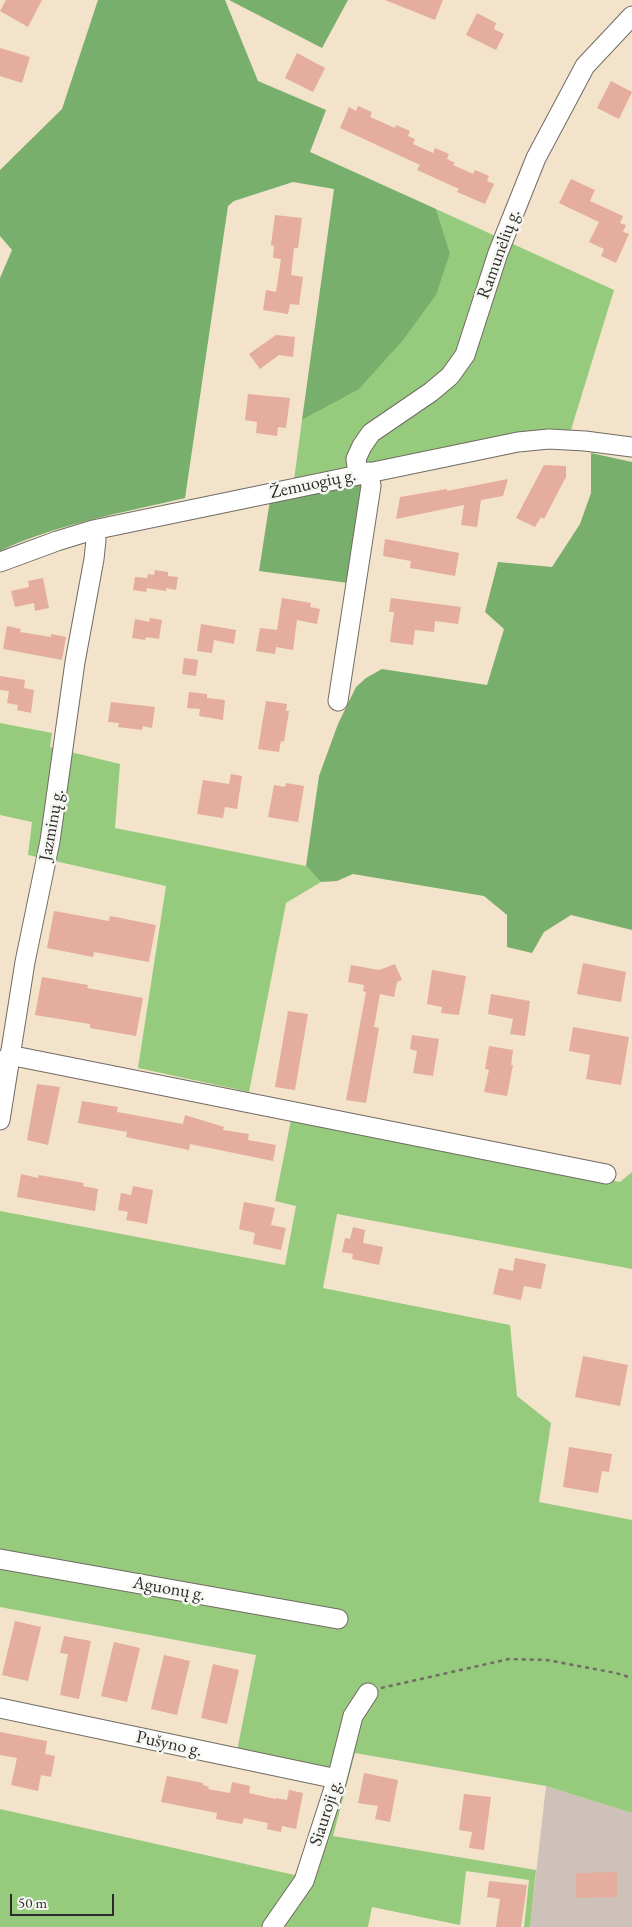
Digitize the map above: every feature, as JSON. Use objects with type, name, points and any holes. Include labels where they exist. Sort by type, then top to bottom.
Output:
[{"type":"street","name":"Ramunėlių g.","points":[[338,701],[371,486],[356,459],[371,433],[431,392],[450,376],[465,355],[498,253],[536,158],[585,66],[632,16]]},
{"type":"street","name":"Žemuogių g.","points":[[0,562],[57,541],[94,530],[518,442],[549,439],[585,441],[632,448]]},
{"type":"street","name":"Jazminų g.","points":[[0,1120],[25,962],[50,840],[75,662],[94,559],[96,540],[94,530]]},
{"type":"street","points":[[9,1055],[606,1174]]},
{"type":"street","name":"Aguonų g.","points":[[0,1559],[338,1618]]},
{"type":"street","name":"Siauroji g.","points":[[272,1927],[304,1880],[337,1779],[353,1716],[368,1693]]},
{"type":"street","name":"Pušyno g.","points":[[0,1708],[337,1779]]},
{"type":"path","points":[[368,1693],[384,1687],[509,1659],[547,1660],[616,1673],[632,1678]]},
{"type":"shaded area","points":[[546,1786],[632,1813],[632,1927],[530,1927]]},
{"type":"green space","points":[[98,0],[225,0],[258,81],[326,110],[310,152],[436,209],[450,253],[436,295],[403,340],[358,390],[302,420],[334,189],[293,182],[234,201],[228,206],[185,498],[66,526],[0,551],[0,278],[12,250],[0,236],[0,170],[62,109]]},
{"type":"green space","points":[[229,0],[348,0],[322,48]]},
{"type":"green space","points":[[436,209],[614,290],[570,433],[294,480],[302,420],[358,390],[450,253]]},
{"type":"green space","points":[[591,453],[632,462],[632,930],[571,915],[544,932],[532,953],[507,947],[507,915],[484,896],[353,874],[337,881],[321,882],[306,866],[319,776],[338,724],[356,687],[366,678],[382,669],[487,685],[504,629],[485,612],[498,562],[552,567],[580,524],[591,493]]},
{"type":"green space","points":[[362,482],[348,583],[259,571],[270,500]]},
{"type":"green space","points":[[0,723],[52,733],[50,747],[120,764],[115,828],[306,866],[321,882],[286,903],[249,1092],[138,1068],[166,886],[28,855],[32,822],[0,815]]},
{"type":"green space","points":[[291,1120],[620,1182],[632,1172],[632,1269],[337,1214],[323,1288],[510,1325],[517,1396],[551,1423],[539,1502],[632,1520],[632,1813],[546,1786],[355,1753],[333,1836],[536,1870],[530,1927],[524,1927],[529,1880],[466,1871],[460,1925],[372,1907],[368,1927],[0,1927],[0,1809],[299,1876],[334,1772],[237,1751],[256,1655],[0,1607],[0,1211],[285,1265],[296,1206],[275,1201]]},
{"type":"building","points":[[6,0],[42,0],[28,27],[0,11]]},
{"type":"building","points":[[385,0],[443,0],[435,20]]},
{"type":"building","points":[[477,13],[496,23],[494,29],[504,34],[496,50],[466,35]]},
{"type":"building","points":[[0,48],[30,57],[22,83],[0,76]]},
{"type":"building","points":[[297,53],[325,68],[313,92],[285,78]]},
{"type":"building","points":[[611,81],[632,92],[619,119],[597,108]]},
{"type":"building","points":[[358,106],[372,112],[370,117],[395,128],[396,125],[410,131],[408,136],[415,139],[413,144],[433,153],[435,148],[449,154],[447,159],[455,163],[453,165],[473,174],[475,170],[489,176],[487,181],[494,184],[485,204],[457,192],[459,189],[417,170],[420,165],[340,128],[349,107],[356,111]]},
{"type":"building","points":[[571,179],[595,190],[590,201],[623,216],[620,223],[626,225],[623,232],[629,234],[616,263],[601,256],[604,249],[589,242],[599,222],[559,203]]},
{"type":"building","points":[[275,215],[302,218],[298,248],[294,248],[291,275],[303,277],[299,305],[290,304],[288,314],[263,310],[266,290],[276,292],[281,259],[273,258],[274,246],[271,245]]},
{"type":"building","points":[[276,335],[295,337],[293,357],[279,355],[260,369],[249,354]]},
{"type":"building","points":[[248,394],[290,398],[286,428],[278,427],[277,436],[256,433],[257,422],[245,420]]},
{"type":"building","points":[[544,465],[566,466],[566,477],[544,519],[541,517],[535,527],[516,518]]},
{"type":"building","points":[[508,479],[503,496],[481,500],[477,527],[461,525],[464,505],[396,519],[400,497],[447,489],[447,491]]},
{"type":"building","points":[[385,539],[459,553],[455,576],[410,568],[411,561],[383,556]]},
{"type":"building","points":[[155,570],[168,572],[168,576],[178,577],[176,590],[166,588],[166,591],[147,588],[146,592],[133,590],[135,577],[147,578],[148,574],[154,575]]},
{"type":"building","points":[[43,578],[49,608],[35,611],[34,603],[15,607],[11,591],[29,587],[28,581]]},
{"type":"building","points":[[282,598],[311,603],[310,607],[320,609],[317,624],[297,620],[293,650],[276,647],[275,654],[256,651],[260,628],[277,630]]},
{"type":"building","points":[[391,598],[461,607],[458,624],[435,621],[434,632],[415,630],[413,645],[390,642],[394,612],[389,612]]},
{"type":"building","points":[[150,618],[162,620],[159,639],[146,637],[145,640],[132,638],[135,619],[149,622]]},
{"type":"building","points":[[201,624],[236,630],[234,644],[214,640],[212,653],[197,651]]},
{"type":"building","points":[[7,626],[21,629],[20,632],[51,637],[51,634],[66,637],[62,660],[3,649]]},
{"type":"building","points":[[184,658],[198,660],[196,676],[182,674]]},
{"type":"building","points":[[0,676],[25,680],[24,688],[34,690],[31,713],[17,710],[18,705],[7,703],[9,691],[0,690]]},
{"type":"building","points":[[189,692],[207,694],[207,698],[225,700],[223,720],[199,716],[200,709],[187,708]]},
{"type":"building","points":[[266,701],[287,704],[286,711],[289,711],[284,742],[281,741],[279,752],[258,749]]},
{"type":"building","points":[[111,702],[155,707],[152,728],[143,726],[142,730],[118,727],[119,723],[108,722]]},
{"type":"building","points":[[231,774],[242,776],[237,809],[225,807],[223,818],[197,814],[203,780],[229,784]]},
{"type":"building","points":[[286,783],[304,786],[298,822],[268,817],[274,785],[285,787]]},
{"type":"building","points":[[54,911],[109,921],[110,916],[156,925],[149,962],[94,952],[93,957],[47,948]]},
{"type":"building","points":[[583,963],[626,972],[621,1002],[577,994]]},
{"type":"building","points":[[395,964],[402,980],[397,982],[394,997],[380,994],[374,1027],[379,1028],[366,1103],[346,1100],[366,992],[363,991],[364,985],[348,982],[351,965],[379,970]]},
{"type":"building","points":[[432,970],[466,976],[459,1015],[441,1013],[442,1007],[427,1004]]},
{"type":"building","points":[[42,977],[88,985],[87,988],[143,998],[136,1036],[90,1028],[90,1024],[35,1015]]},
{"type":"building","points":[[491,994],[530,1001],[525,1036],[510,1034],[513,1019],[488,1014]]},
{"type":"building","points":[[288,1011],[308,1014],[295,1090],[275,1087]]},
{"type":"building","points":[[573,1027],[629,1037],[621,1085],[586,1079],[590,1055],[569,1051]]},
{"type":"building","points":[[412,1035],[439,1039],[433,1076],[413,1073],[417,1051],[410,1049]]},
{"type":"building","points":[[489,1046],[513,1050],[511,1065],[513,1065],[507,1096],[484,1092],[489,1070],[485,1069]]},
{"type":"building","points":[[37,1084],[60,1087],[48,1145],[27,1140]]},
{"type":"building","points":[[82,1101],[118,1107],[117,1112],[183,1124],[185,1115],[224,1127],[223,1130],[249,1134],[248,1140],[276,1145],[273,1161],[190,1144],[189,1150],[126,1137],[127,1132],[78,1123]]},
{"type":"building","points":[[21,1174],[38,1178],[39,1175],[84,1183],[83,1186],[98,1189],[95,1211],[17,1197]]},
{"type":"building","points":[[133,1186],[153,1190],[147,1224],[126,1220],[128,1212],[118,1210],[121,1193],[131,1195]]},
{"type":"building","points":[[244,1202],[275,1208],[271,1225],[286,1228],[281,1250],[253,1244],[255,1233],[239,1229]]},
{"type":"building","points":[[353,1227],[365,1230],[363,1243],[383,1247],[379,1265],[352,1259],[353,1254],[342,1252],[345,1238],[350,1239]]},
{"type":"building","points":[[515,1258],[546,1264],[541,1289],[524,1286],[521,1300],[493,1294],[499,1268],[513,1271]]},
{"type":"building","points":[[583,1356],[628,1365],[620,1406],[575,1397]]},
{"type":"building","points":[[569,1447],[612,1454],[609,1472],[602,1471],[598,1493],[563,1487]]},
{"type":"building","points":[[15,1621],[41,1627],[28,1681],[2,1675]]},
{"type":"building","points":[[64,1636],[91,1641],[79,1699],[60,1695],[68,1654],[60,1653]]},
{"type":"building","points":[[114,1642],[140,1648],[127,1702],[101,1696]]},
{"type":"building","points":[[164,1655],[190,1661],[177,1715],[151,1709]]},
{"type":"building","points":[[213,1664],[239,1670],[227,1724],[201,1718]]},
{"type":"building","points":[[0,1732],[47,1741],[45,1754],[55,1756],[51,1777],[41,1775],[38,1791],[11,1785],[17,1758],[0,1755]]},
{"type":"building","points":[[364,1773],[398,1780],[390,1822],[375,1819],[378,1806],[358,1803]]},
{"type":"building","points":[[167,1776],[203,1783],[203,1785],[209,1787],[208,1789],[230,1793],[232,1782],[250,1786],[249,1793],[275,1799],[287,1800],[289,1790],[303,1793],[296,1829],[282,1826],[281,1832],[267,1829],[268,1823],[244,1818],[242,1824],[216,1819],[217,1813],[161,1802]]},
{"type":"building","points":[[464,1794],[491,1797],[484,1850],[469,1848],[472,1832],[459,1830]]},
{"type":"building","points":[[617,1872],[617,1897],[576,1898],[576,1873]]},
{"type":"building","points":[[489,1881],[527,1885],[521,1927],[496,1927],[500,1899],[487,1897]]}]
